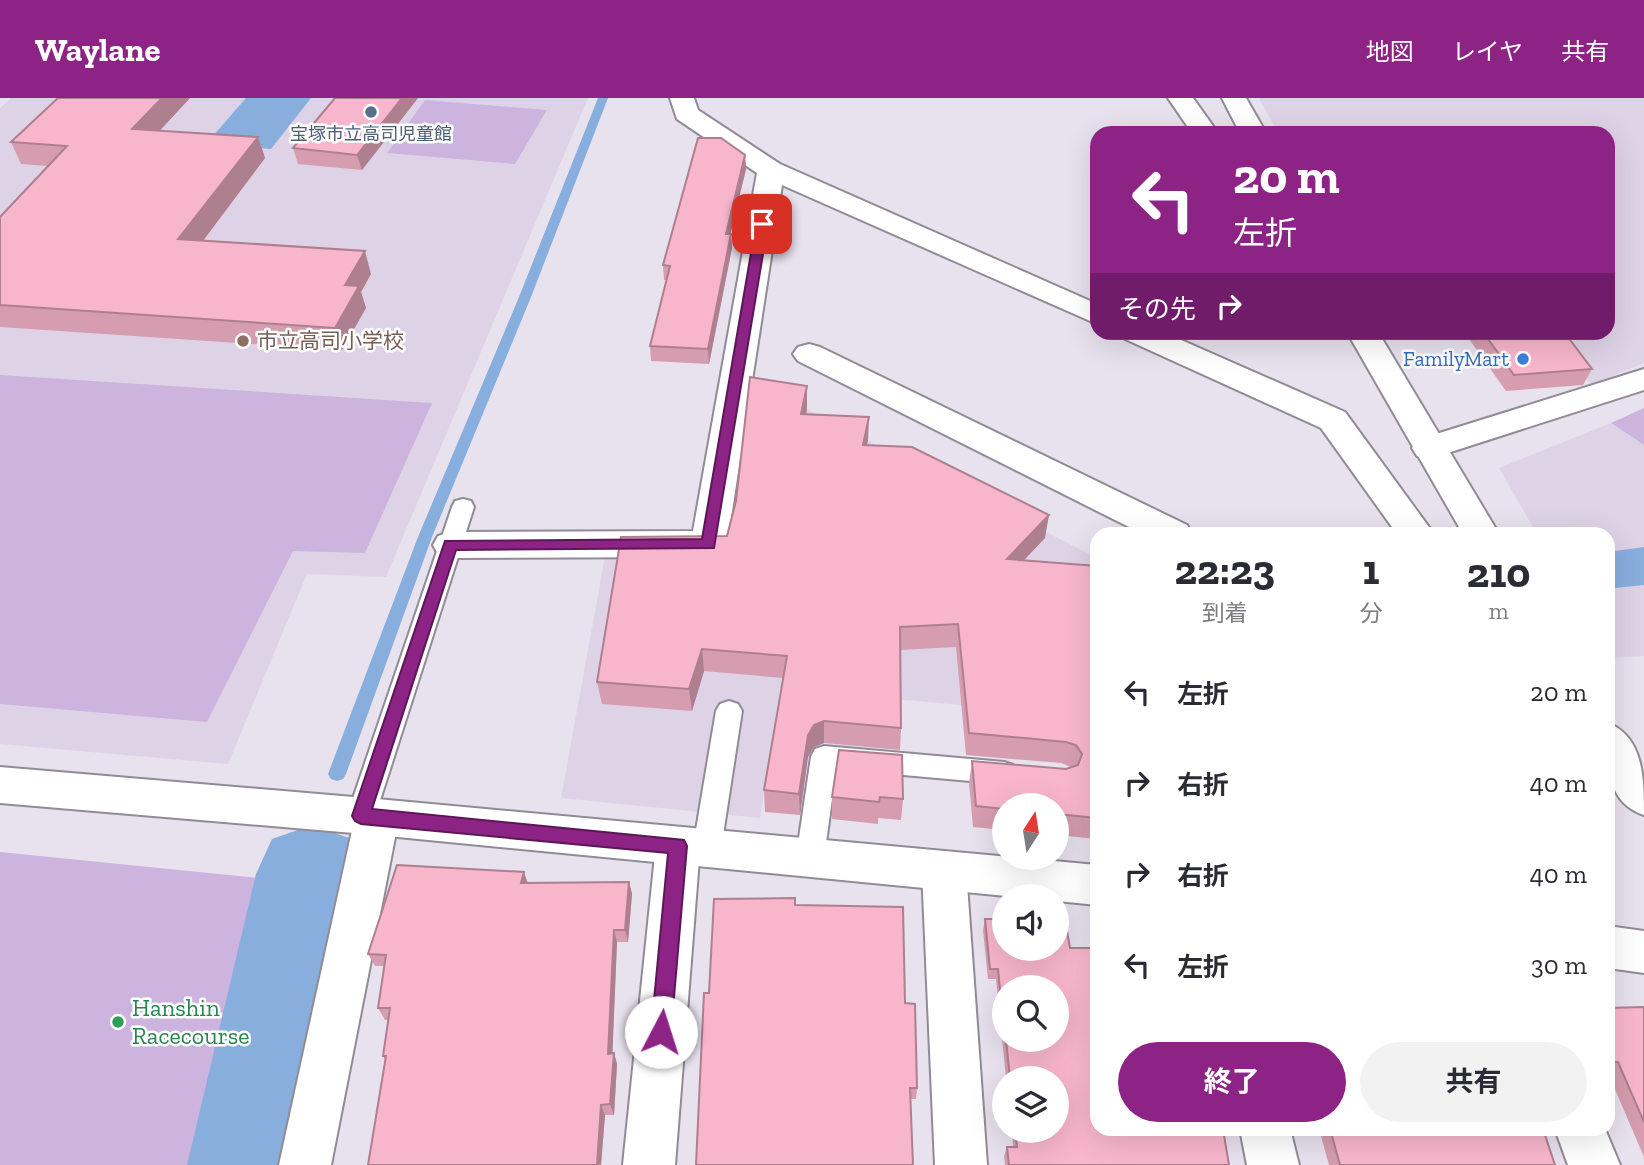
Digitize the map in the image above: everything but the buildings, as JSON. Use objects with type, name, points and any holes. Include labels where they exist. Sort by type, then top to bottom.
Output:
[{"type":"street","points":[[682,98],[686,114],[771,170],[1090,312]]},
{"type":"street","points":[[1180,98],[1200,126]]},
{"type":"street","points":[[1234,98],[1249,126]]},
{"type":"street","points":[[450,545],[709,544],[771,170]]},
{"type":"street","points":[[1154,340],[1333,420],[1411,527]]},
{"type":"street","points":[[1367,340],[1477,527]]},
{"type":"street","points":[[809,354],[1160,527]]},
{"type":"street","points":[[1429,448],[1644,379]]},
{"type":"street","points":[[1615,751],[1644,797]]},
{"type":"street","points":[[0,785],[1090,884]]},
{"type":"street","points":[[304,1165],[369,817]]},
{"type":"street","points":[[649,1165],[692,847]]},
{"type":"street","points":[[944,870],[961,1165]]},
{"type":"street","points":[[1615,948],[1644,952]]},
{"type":"street","points":[[1267,1136],[1273,1165]]},
{"type":"street","points":[[1583,1136],[1594,1165]]},
{"type":"lane","points":[[369,817],[463,507]]},
{"type":"lane","points":[[692,847],[729,711]]},
{"type":"lane","points":[[810,858],[824,757],[1033,775]]},
{"type":"shaded area","name":"市立高司小学校","points":[[11,98],[588,98],[386,577],[307,574],[228,764],[0,744],[0,108]]},
{"type":"shaded area","points":[[1259,98],[1644,98],[1644,363],[1592,385],[1554,340],[1615,340],[1615,126],[1274,126]]},
{"type":"shaded area","points":[[425,100],[547,110],[515,164],[387,153]]},
{"type":"shaded area","points":[[0,375],[432,403],[365,553],[293,551],[207,722],[0,704]]},
{"type":"shaded area","points":[[746,378],[1090,554],[1090,716],[780,689],[760,818],[561,798],[606,551],[725,549]]},
{"type":"shaded area","points":[[1644,408],[1644,445],[1611,423]]},
{"type":"shaded area","points":[[1611,423],[1644,445],[1644,656],[1615,658],[1615,527],[1533,527],[1499,468]]},
{"type":"shaded area","name":"Hanshin Racecourse","points":[[0,852],[268,879],[203,1165],[0,1165]]},
{"type":"water","points":[[246,98],[311,98],[271,149],[206,144]]},
{"type":"waterway","points":[[337,774],[425,537],[525,297],[603,98]]},
{"type":"waterway","points":[[1615,569],[1644,566]]},
{"type":"waterway","points":[[252,1165],[312,874]]},
{"type":"place","name":"宝塚市立高司児童館","points":[[371,112]]},
{"type":"place","name":"市立高司小学校","points":[[243,341]]},
{"type":"place","name":"FamilyMart","points":[[1523,359]]},
{"type":"place","name":"Hanshin Racecourse","points":[[118,1022]]},
{"type":"route","points":[[661,1032],[678,846],[361,816],[450,545],[709,544],[762,224]]}]
